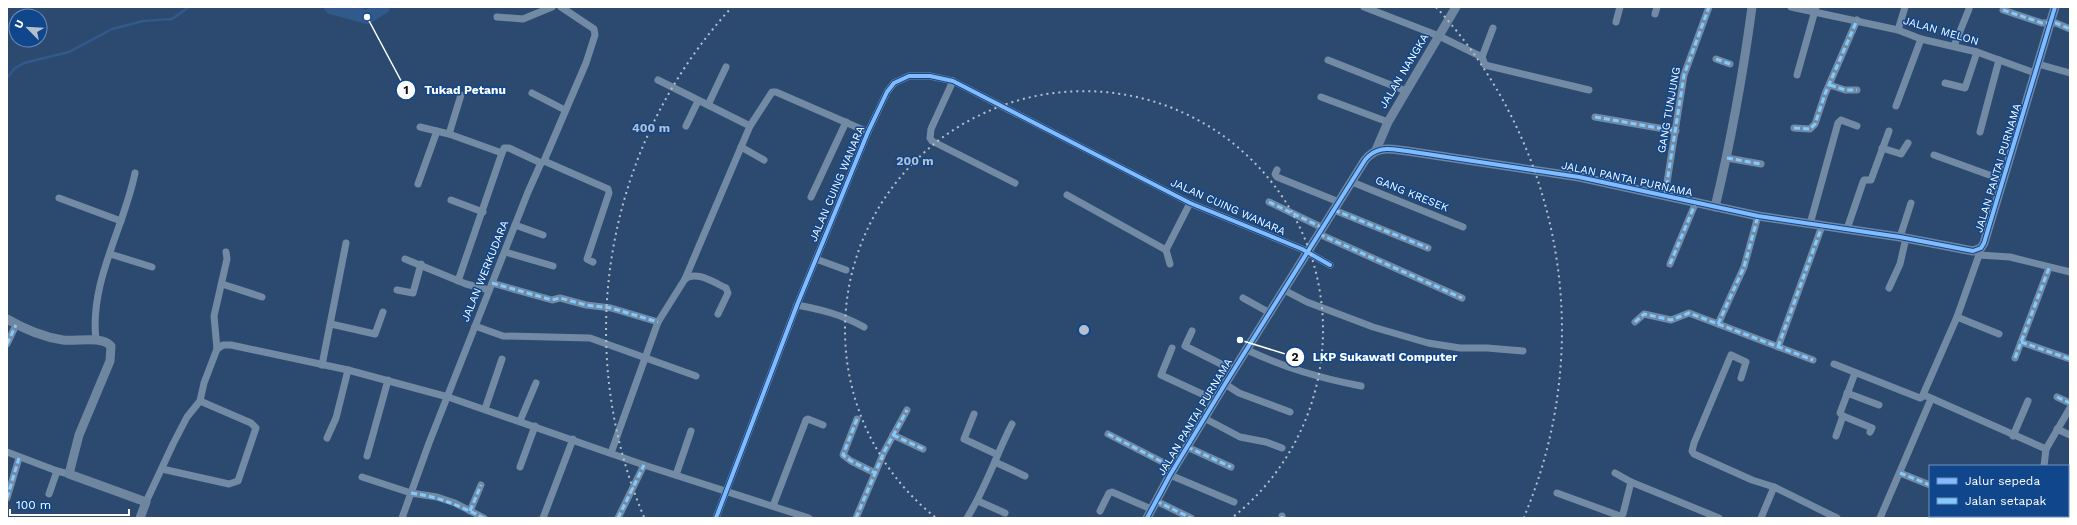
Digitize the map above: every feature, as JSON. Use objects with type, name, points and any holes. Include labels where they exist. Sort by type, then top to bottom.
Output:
[{"type":"street","points":[[497,17],[523,19],[552,7]]},
{"type":"street","name":"JALAN WERKUDARA","points":[[402,518],[489,290],[515,225],[586,63],[595,35],[593,28],[561,7]]},
{"type":"street","points":[[1364,7],[1439,36],[1482,57]]},
{"type":"street","name":"JALAN NANGKA","points":[[1376,150],[1388,122],[1456,7]]},
{"type":"street","points":[[1616,22],[1620,7]]},
{"type":"street","name":"GANG TUNJUNG","points":[[1665,195],[1687,64],[1709,7]]},
{"type":"street","points":[[1715,207],[1727,158],[1745,61],[1752,7]]},
{"type":"street","name":"JALAN MELON","points":[[1791,7],[1816,9],[1898,30],[1921,39],[1977,52],[2035,73]]},
{"type":"street","points":[[1898,30],[1905,7]]},
{"type":"street","name":"JALAN PANTAI PURNAMA","points":[[1149,514],[1172,472],[1233,370],[1365,160],[1376,150],[1388,148],[1580,177],[1758,216],[1903,237],[1966,251],[1978,252],[1984,243],[2055,7]]},
{"type":"street","points":[[1797,75],[1816,9]]},
{"type":"street","points":[[1954,46],[1969,9]]},
{"type":"street","points":[[2004,10],[2042,23],[2056,23],[2070,29]]},
{"type":"street","points":[[1794,128],[1810,129],[1813,127],[1857,20]]},
{"type":"street","points":[[1493,28],[1482,57],[1483,64],[1589,90]]},
{"type":"street","points":[[1896,106],[1921,39]]},
{"type":"street","points":[[1945,83],[1965,88],[1977,52]]},
{"type":"street","points":[[1716,59],[1730,64]]},
{"type":"street","points":[[1328,60],[1406,92]]},
{"type":"street","points":[[1980,132],[1999,60]]},
{"type":"street","points":[[2038,64],[2070,72]]},
{"type":"street","points":[[708,105],[726,67]]},
{"type":"street","name":"JALAN CUING WANARA","points":[[716,518],[797,305],[868,132],[887,92],[900,79],[908,76],[919,75],[953,81],[1190,203],[1302,249],[1330,265]]},
{"type":"street","points":[[658,80],[750,126]]},
{"type":"street","points":[[953,81],[931,129],[930,138],[932,141],[1015,183]]},
{"type":"street","points":[[1830,85],[1845,90],[1857,90]]},
{"type":"street","points":[[610,453],[658,322],[686,278],[750,126],[773,91],[868,132]]},
{"type":"street","points":[[532,93],[565,110]]},
{"type":"street","points":[[449,134],[461,95]]},
{"type":"street","points":[[1321,97],[1388,122]]},
{"type":"street","points":[[686,126],[698,101]]},
{"type":"street","points":[[1595,118],[1676,132]]},
{"type":"street","points":[[1810,224],[1838,123],[1841,120],[1857,126]]},
{"type":"street","points":[[811,197],[846,122]]},
{"type":"street","points":[[420,127],[449,134],[502,153]]},
{"type":"street","points":[[418,184],[437,131]]},
{"type":"street","points":[[1847,229],[1863,182],[1871,180],[1882,148],[1890,131]]},
{"type":"street","points":[[1882,148],[1901,154],[1908,143]]},
{"type":"street","points":[[741,147],[764,160]]},
{"type":"street","points":[[458,281],[504,148],[509,148],[608,189],[609,193],[587,259],[594,262]]},
{"type":"street","points":[[1934,155],[2003,180]]},
{"type":"street","points":[[1727,158],[1761,164]]},
{"type":"street","points":[[1277,170],[1275,174],[1277,177],[1428,248]]},
{"type":"street","points":[[96,340],[95,313],[110,254],[135,173]]},
{"type":"street","name":"GANG KRESEK","points":[[1352,182],[1463,227]]},
{"type":"street","points":[[1067,195],[1166,250]]},
{"type":"street","points":[[59,198],[121,221]]},
{"type":"street","points":[[451,200],[483,212]]},
{"type":"street","points":[[1269,202],[1321,231],[1462,298]]},
{"type":"street","points":[[1670,264],[1696,202]]},
{"type":"street","points":[[1170,264],[1166,250],[1190,203]]},
{"type":"street","points":[[1889,288],[1900,264],[1903,237],[1911,203]]},
{"type":"street","points":[[1718,324],[1744,267],[1758,216]]},
{"type":"street","points":[[515,225],[543,235]]},
{"type":"street","points":[[1778,347],[1822,226]]},
{"type":"street","points":[[322,365],[346,243]]},
{"type":"street","points":[[140,518],[146,502],[187,417],[200,401],[204,383],[217,349],[214,316],[227,259],[226,252]]},
{"type":"street","points":[[505,252],[553,266]]},
{"type":"street","points":[[1924,396],[1957,317],[1978,252],[2010,257],[2049,268],[2070,272]]},
{"type":"street","points":[[110,254],[152,267]]},
{"type":"street","points":[[405,259],[421,264],[458,281],[489,290]]},
{"type":"street","points":[[816,259],[846,270]]},
{"type":"street","points":[[397,290],[413,293],[421,264]]},
{"type":"street","points":[[2015,358],[2049,268]]},
{"type":"street","points":[[686,278],[689,276],[699,276],[726,288],[728,293],[718,314]]},
{"type":"street","points":[[492,283],[552,300],[560,298],[579,304],[621,310],[658,322]]},
{"type":"street","points":[[222,284],[262,297]]},
{"type":"street","points":[[1284,290],[1307,302],[1358,322],[1428,343],[1460,348],[1487,348],[1523,351]]},
{"type":"street","points":[[1243,298],[1270,313]]},
{"type":"street","points":[[797,305],[829,311],[850,318],[864,326]]},
{"type":"street","points":[[331,324],[375,334],[383,312]]},
{"type":"street","points":[[1635,322],[1644,314],[1671,320],[1689,313],[1813,360]]},
{"type":"street","points":[[1957,317],[1999,334]]},
{"type":"street","points":[[7,319],[32,332],[62,340],[104,340],[111,346],[110,361],[79,435],[69,474]]},
{"type":"street","points":[[7,344],[16,325]]},
{"type":"street","points":[[475,326],[503,336],[590,338],[696,376]]},
{"type":"street","points":[[1192,331],[1185,344],[1186,347],[1233,370]]},
{"type":"street","points":[[2021,342],[2070,359]]},
{"type":"street","points":[[217,349],[223,345],[231,345],[348,370],[448,397],[536,426],[644,465],[809,518]]},
{"type":"street","points":[[1172,348],[1161,375],[1215,400]]},
{"type":"street","points":[[1246,350],[1286,368],[1322,379],[1361,386]]},
{"type":"street","points":[[1741,378],[1746,362],[1731,355],[1692,451],[1705,460],[1752,480],[1774,487],[1837,518]]},
{"type":"street","points":[[485,409],[502,359]]},
{"type":"street","points":[[1834,364],[1920,398],[1924,396],[2013,436],[2046,449]]},
{"type":"street","points":[[327,438],[336,418],[348,370]]},
{"type":"street","points":[[1855,373],[1840,411],[1843,416],[1872,428],[1870,432]]},
{"type":"street","points":[[366,456],[388,380]]},
{"type":"street","points":[[520,421],[536,383]]},
{"type":"street","points":[[1225,384],[1238,393],[1290,412]]},
{"type":"street","points":[[1847,393],[1879,405]]},
{"type":"street","points":[[2057,397],[2070,403]]},
{"type":"street","points":[[1880,518],[1931,399]]},
{"type":"street","points":[[162,469],[229,484],[238,481],[256,428],[251,423],[200,401]]},
{"type":"street","points":[[2013,436],[2028,401]]},
{"type":"street","points":[[2044,465],[2046,449],[2070,408]]},
{"type":"street","points":[[856,518],[875,473],[907,410]]},
{"type":"street","points":[[974,414],[964,439],[1024,476]]},
{"type":"street","points":[[1836,436],[1843,416]]},
{"type":"street","points":[[1204,418],[1240,437],[1266,442],[1282,448]]},
{"type":"street","points":[[772,506],[806,420],[808,419],[822,425]]},
{"type":"street","points":[[857,419],[843,455],[851,461],[875,473]]},
{"type":"street","points":[[967,518],[978,501],[995,458],[1012,424]]},
{"type":"street","points":[[520,467],[536,426]]},
{"type":"street","points":[[2057,429],[2070,435]]},
{"type":"street","points":[[676,475],[691,430]]},
{"type":"street","points":[[1108,434],[1172,472],[1234,502]]},
{"type":"street","points":[[893,435],[923,450]]},
{"type":"street","points":[[543,518],[573,439]]},
{"type":"street","points":[[1187,447],[1231,467]]},
{"type":"street","points":[[7,452],[19,458],[69,474],[146,502]]},
{"type":"street","points":[[7,498],[19,458]]},
{"type":"street","points":[[618,518],[644,465]]},
{"type":"street","points":[[49,494],[57,471]]},
{"type":"street","points":[[1615,473],[1631,482],[1719,518]]},
{"type":"street","points":[[1900,473],[1929,485]]},
{"type":"street","points":[[362,478],[411,493],[437,497],[484,518]]},
{"type":"street","points":[[1558,493],[1620,516],[1623,514],[1631,482]]},
{"type":"street","points":[[470,511],[481,485]]},
{"type":"street","points":[[1761,518],[1774,487]]},
{"type":"street","points":[[1100,511],[1109,493],[1112,492],[1149,514]]},
{"type":"street","points":[[978,501],[1005,514]]},
{"type":"street","points":[[1156,501],[1191,518]]},
{"type":"waterway","points":[[7,78],[15,68],[24,63],[69,52],[112,29],[143,21],[172,19],[189,7]]},
{"type":"waterway","points":[[331,7],[367,17],[383,7]]},
{"type":"marked path","points":[[1665,195],[1684,75],[1709,7]]},
{"type":"marked path","points":[[2003,10],[2042,23],[2056,23],[2070,29]]},
{"type":"marked path","points":[[1794,128],[1810,129],[1815,124],[1825,94],[1857,20]]},
{"type":"marked path","points":[[1716,59],[1730,64]]},
{"type":"marked path","points":[[1830,85],[1845,90],[1857,90]]},
{"type":"marked path","points":[[1595,117],[1676,131]]},
{"type":"marked path","points":[[1727,158],[1761,164]]},
{"type":"marked path","points":[[1269,202],[1323,228]]},
{"type":"marked path","points":[[1670,264],[1696,202]]},
{"type":"marked path","points":[[1334,210],[1428,248]]},
{"type":"marked path","points":[[1718,324],[1744,267],[1758,216]]},
{"type":"marked path","points":[[1778,347],[1822,226]]},
{"type":"marked path","points":[[1319,234],[1462,298]]},
{"type":"marked path","points":[[2015,358],[2049,268]]},
{"type":"marked path","points":[[492,283],[552,300],[560,298],[586,305],[611,308],[658,322]]},
{"type":"marked path","points":[[1635,322],[1644,314],[1671,320],[1689,313],[1813,360]]},
{"type":"marked path","points":[[7,344],[16,325]]},
{"type":"marked path","points":[[2021,342],[2070,359]]},
{"type":"marked path","points":[[2057,397],[2070,403]]},
{"type":"marked path","points":[[856,518],[884,452],[907,410]]},
{"type":"marked path","points":[[857,419],[843,455],[851,461],[875,473]]},
{"type":"marked path","points":[[1108,434],[1174,468]]},
{"type":"marked path","points":[[893,435],[923,449]]},
{"type":"marked path","points":[[1187,447],[1231,467]]},
{"type":"marked path","points":[[7,498],[19,458]]},
{"type":"marked path","points":[[618,518],[644,465]]},
{"type":"marked path","points":[[1900,473],[1929,485]]},
{"type":"marked path","points":[[470,511],[481,485]]},
{"type":"marked path","points":[[411,493],[449,502],[484,518]]},
{"type":"marked path","points":[[1156,501],[1191,518]]},
{"type":"cycle path","points":[[1147,518],[1170,475],[1225,384],[1365,160],[1374,152],[1384,149],[1395,149],[1579,177],[1758,216],[1900,237],[1973,251],[1981,248],[1984,243],[2055,7]]},
{"type":"cycle path","points":[[716,518],[797,305],[868,132],[887,92],[894,83],[909,76],[930,76],[953,81],[1190,203],[1302,249],[1330,265]]},
{"type":"place","name":"Tukad Petanu","points":[[367,17]]},
{"type":"place","name":"LKP Sukawati Computer","points":[[1240,340]]}]
